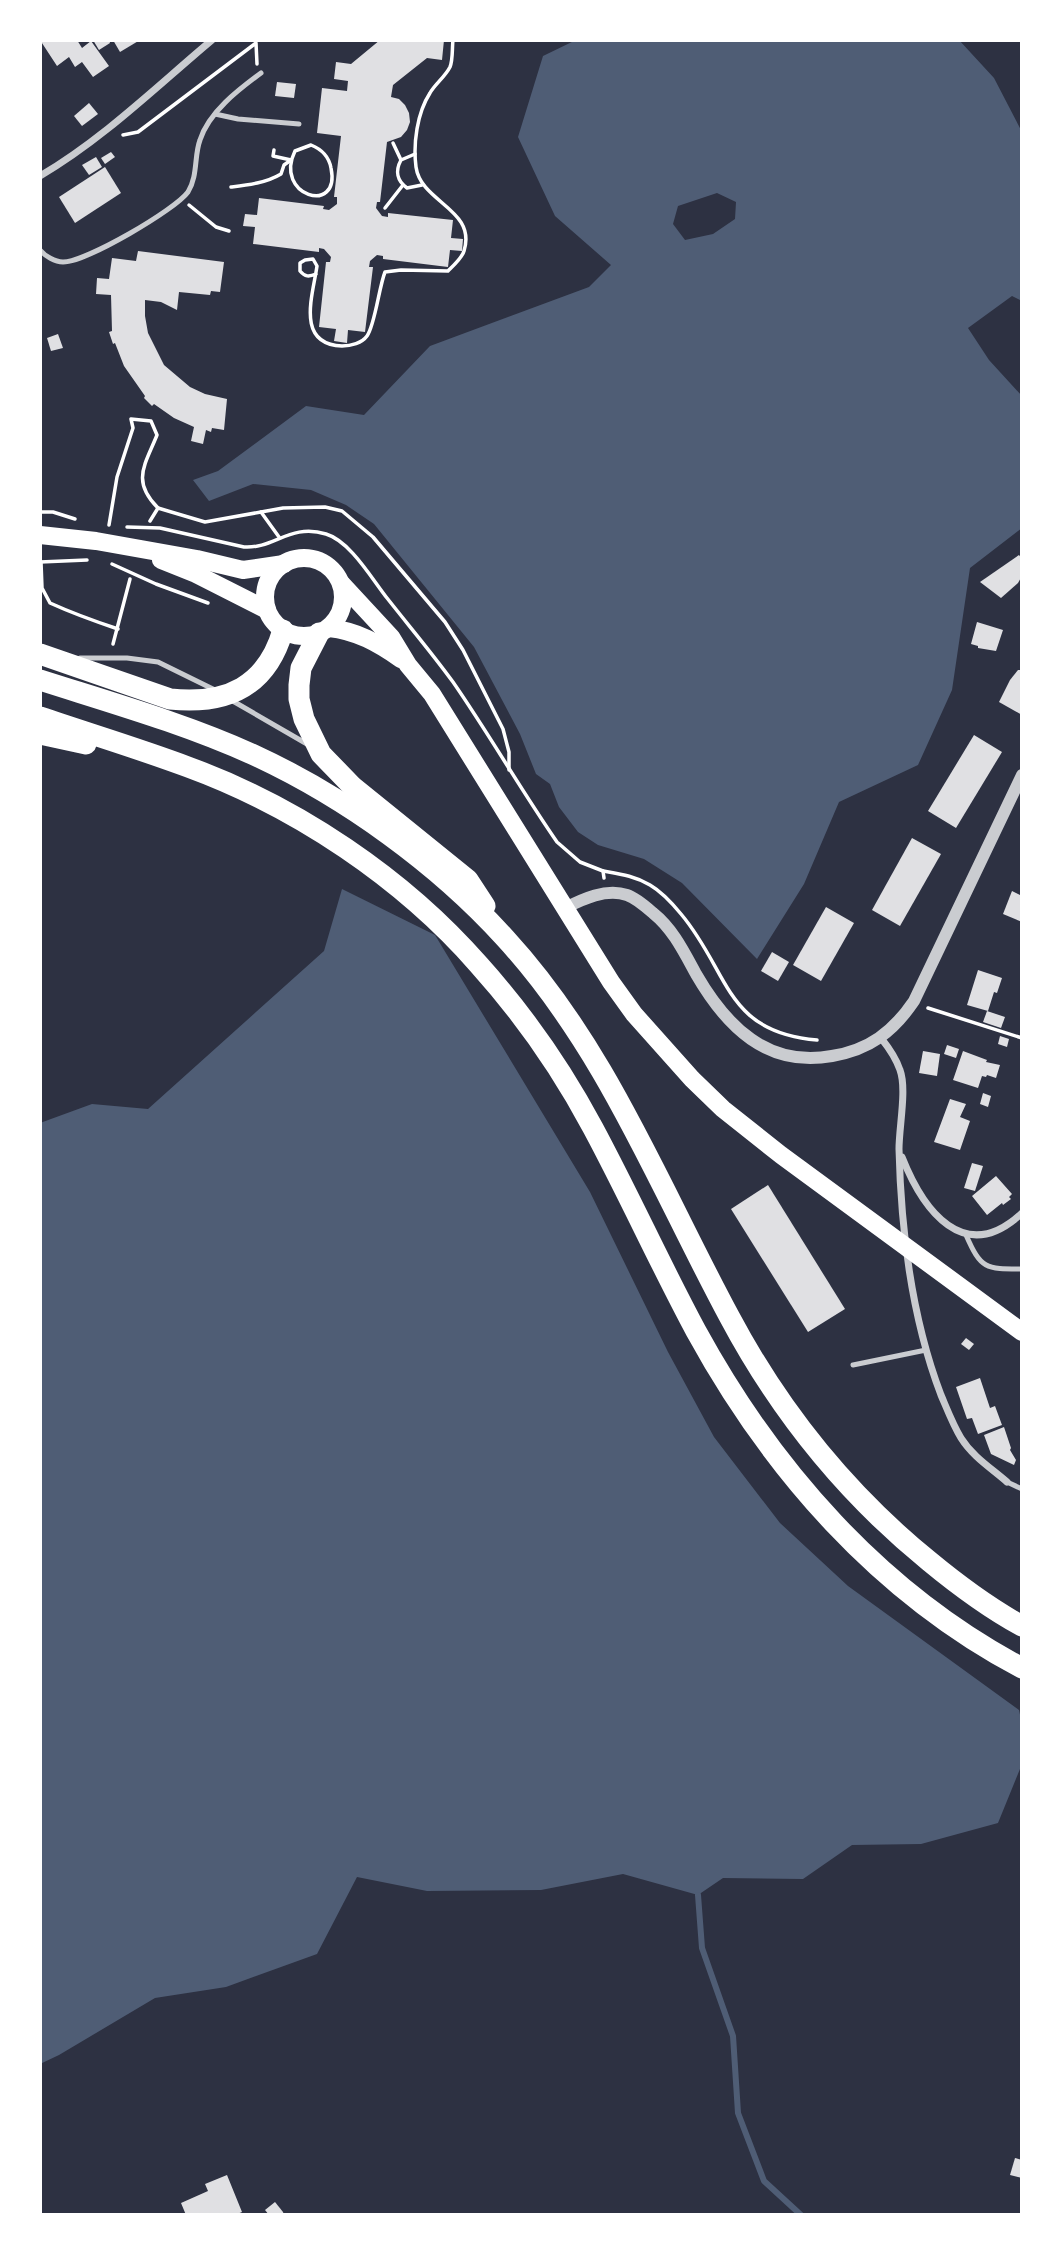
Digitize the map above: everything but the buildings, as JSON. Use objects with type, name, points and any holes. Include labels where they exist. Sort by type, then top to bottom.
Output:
[{"type":"highway","points":[[49,657],[170,699],[189,701],[223,695],[254,681],[272,659],[283,630]]},
{"type":"highway","points":[[324,631],[301,668],[299,685],[304,719],[321,754],[353,788],[468,880],[505,938]]},
{"type":"highway","points":[[40,680],[213,738],[257,757],[347,807],[404,846],[458,892],[505,938],[550,993],[584,1041],[625,1111],[729,1317],[764,1377],[803,1434],[847,1487],[897,1536],[951,1579],[1022,1626]]},
{"type":"highway","points":[[40,717],[190,768],[290,814],[377,871],[419,906],[479,965],[555,1064],[592,1125],[696,1330],[732,1394],[771,1451],[818,1509],[872,1561],[927,1607],[988,1650],[1022,1668]]},
{"type":"highway","points":[[40,734],[190,768]]},
{"type":"main road","points":[[40,535],[96,541],[243,570],[310,558],[334,571],[341,583],[391,636],[408,665],[432,694],[611,982],[634,1014],[692,1079],[723,1109],[842,1202],[1022,1332]]},
{"type":"main road","points":[[132,549],[196,574],[267,610]]},
{"type":"main road","points":[[284,564],[274,572],[265,597],[267,610],[283,630],[307,636],[324,631],[346,630],[362,635],[408,665]]},
{"type":"main road","points":[[324,631],[336,620],[341,610],[341,583]]},
{"type":"street","points":[[40,176],[77,153],[109,128],[212,40]]},
{"type":"street","points":[[565,908],[590,897],[606,894],[629,895],[663,921],[682,946],[696,974],[723,1014],[738,1029],[765,1048],[782,1055],[802,1058],[823,1058],[853,1051],[881,1038],[914,1002],[1022,775]]},
{"type":"street","points":[[881,1038],[894,1056],[904,1085],[899,1121],[903,1213],[915,1300],[926,1350],[944,1402],[961,1439],[979,1461],[1007,1482]]},
{"type":"street","points":[[899,1150],[918,1193],[947,1226],[966,1235],[989,1234],[1012,1222],[1022,1213]]},
{"type":"lane","points":[[40,250],[60,262],[80,259],[130,233],[182,199],[190,189],[199,140],[215,114],[261,73]]},
{"type":"lane","points":[[215,114],[238,119],[299,124]]},
{"type":"lane","points":[[49,657],[127,658],[158,662],[223,695],[321,754]]},
{"type":"lane","points":[[966,1235],[981,1262],[995,1269],[1022,1269]]},
{"type":"lane","points":[[853,1365],[926,1350]]},
{"type":"lane","points":[[1007,1482],[1022,1489]]},
{"type":"path","points":[[316,274],[304,276],[300,271],[300,263],[313,259],[317,266],[316,274],[309,309],[311,323],[317,335],[328,344],[355,345],[368,335],[385,272],[448,271],[464,252],[466,239],[460,218],[422,185],[416,170],[415,154],[421,111],[429,93],[450,66],[453,40]]},
{"type":"path","points":[[109,128],[123,135],[138,132],[256,43],[257,54]]},
{"type":"path","points":[[393,143],[401,160],[397,173],[403,185],[415,188],[422,185]]},
{"type":"path","points":[[231,187],[257,184],[275,178],[281,174],[284,165],[291,160],[295,151],[311,145],[320,149],[330,162],[331,187],[326,194],[308,196],[300,190],[294,182],[291,160]]},
{"type":"path","points":[[274,150],[273,156],[291,160]]},
{"type":"path","points":[[401,160],[415,154]]},
{"type":"path","points":[[385,208],[403,185]]},
{"type":"path","points":[[182,199],[216,227],[229,231]]},
{"type":"path","points":[[109,527],[117,477],[133,428],[131,419],[151,421],[157,435],[141,483],[149,499],[158,508],[205,522],[282,508],[325,507],[342,511],[373,537],[445,622],[463,650],[503,729],[509,752],[509,771]]},
{"type":"path","points":[[150,521],[158,508]]},
{"type":"path","points":[[261,512],[279,537]]},
{"type":"path","points":[[93,559],[40,562],[41,588],[50,603],[118,629]]},
{"type":"path","points":[[102,560],[208,603]]},
{"type":"path","points":[[113,644],[130,579]]},
{"type":"path","points":[[603,871],[640,880],[659,891],[686,920],[728,989],[751,1017],[778,1033],[825,1040]]},
{"type":"path","points":[[922,982],[936,988],[928,1009],[1022,1038]]},
{"type":"water","points":[[576,40],[959,40],[994,78],[1022,132],[1022,301],[1012,296],[968,328],[989,360],[1022,396],[1022,528],[970,568],[952,690],[918,765],[839,802],[804,884],[757,959],[682,883],[644,859],[598,845],[578,832],[559,807],[550,784],[536,774],[520,734],[474,647],[374,524],[346,505],[311,490],[253,484],[209,501],[193,480],[218,471],[306,406],[364,415],[430,346],[589,287],[611,265],[555,216],[518,137],[543,56]],"holes":[[[717,193],[736,202],[735,219],[713,234],[685,240],[673,224],[678,206]]]},
{"type":"water","points":[[342,889],[435,935],[590,1192],[668,1352],[714,1437],[780,1523],[848,1586],[1019,1710],[1022,1724],[1022,1764],[998,1823],[921,1844],[852,1845],[803,1879],[723,1878],[698,1895],[623,1874],[541,1890],[427,1891],[357,1877],[317,1954],[226,1987],[155,1998],[40,2064],[40,1123],[92,1104],[148,1109],[324,951]]},
{"type":"waterway","points":[[698,1895],[702,1948],[733,2036],[738,2113],[764,2181],[801,2215]]}]
